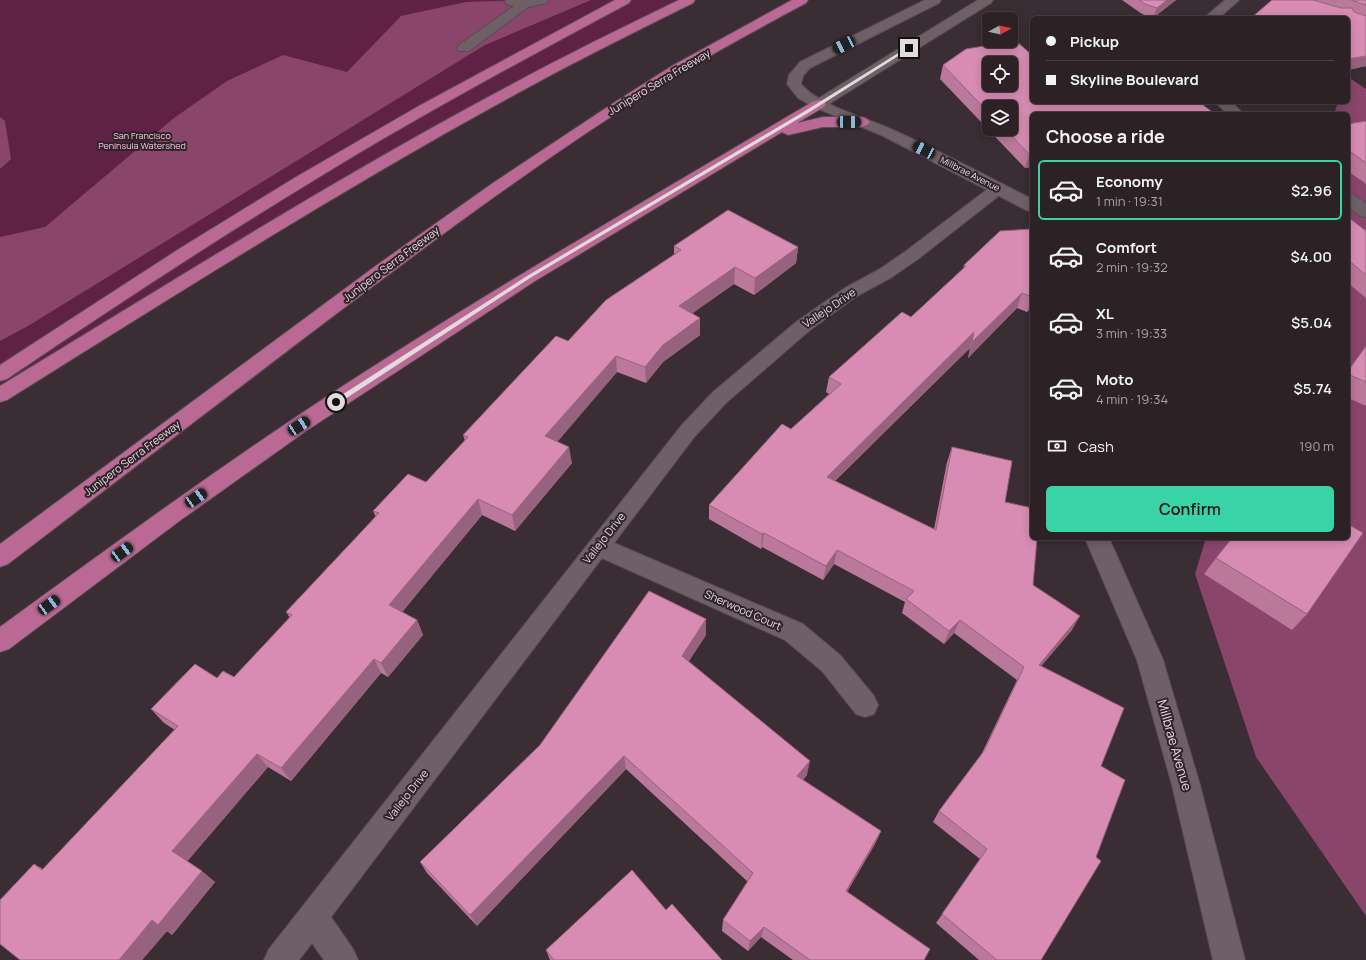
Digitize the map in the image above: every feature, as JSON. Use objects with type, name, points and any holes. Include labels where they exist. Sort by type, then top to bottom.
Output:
[{"type":"highway","points":[[0,374],[198,244],[302,180],[433,104],[625,0]]},
{"type":"highway","points":[[0,395],[403,152],[512,89],[689,0]]},
{"type":"highway","name":"Junipero Serra Freeway","points":[[0,557],[397,259],[524,168],[668,75],[802,0]]},
{"type":"highway","points":[[0,641],[170,516],[299,426],[529,277],[819,104]]},
{"type":"highway","points":[[752,143],[794,127],[823,122],[862,122]]},
{"type":"street","name":"Millbrae Avenue","points":[[934,0],[805,65],[796,75],[794,84],[802,95],[819,104],[888,132],[1030,205]]},
{"type":"street","points":[[819,104],[987,0]]},
{"type":"street","points":[[1213,16],[1232,0]]},
{"type":"street","points":[[1225,104],[1235,112]]},
{"type":"street","name":"Vallejo Drive","points":[[280,960],[598,546],[688,431],[720,396],[803,326],[851,292],[886,273],[912,255],[999,188]]},
{"type":"street","points":[[1350,200],[1366,212]]},
{"type":"street","name":"Millbrae Avenue","points":[[1098,540],[1150,660],[1186,785],[1229,960]]},
{"type":"street","name":"Sherwood Court","points":[[598,546],[794,632],[831,663],[865,705]]},
{"type":"street","points":[[313,917],[342,960]]},
{"type":"lane","points":[[507,0],[524,4]]},
{"type":"lane","points":[[464,48],[524,4],[543,0]]},
{"type":"green space","name":"San Francisco Peninsula Watershed","points":[[0,0],[689,0],[512,89],[0,395]]},
{"type":"shaded area","points":[[591,0],[485,45],[28,326],[0,341],[0,237],[45,227],[174,118],[227,81],[283,55],[347,72],[401,16],[466,2]]},
{"type":"shaded area","points":[[1350,78],[1366,89],[1366,916],[1256,757],[1195,574],[1205,540],[1350,540],[1350,112],[1335,112],[1337,104],[1350,104]]},
{"type":"shaded area","points":[[0,117],[5,121],[11,159],[0,169]]},
{"type":"building","points":[[1139,0],[1167,0],[1157,8],[1145,4]]},
{"type":"building","points":[[1272,0],[1313,0],[1341,8],[1352,8],[1354,12],[1366,16],[1366,56],[1350,59],[1350,16],[1253,16]]},
{"type":"building","points":[[1351,0],[1366,0],[1366,5]]},
{"type":"building","points":[[1018,43],[1030,53],[1030,104],[1202,104],[1212,112],[1030,112],[1029,154],[1012,136],[1018,136],[1018,100],[982,100],[982,106],[943,65],[966,49],[982,46],[982,48],[1018,48]]},
{"type":"building","points":[[1366,121],[1366,163],[1350,151],[1350,124]]},
{"type":"building","points":[[728,210],[798,247],[755,278],[735,267],[679,306],[700,318],[663,345],[645,367],[616,356],[545,436],[569,447],[512,515],[478,499],[389,605],[417,620],[381,663],[374,659],[281,768],[257,754],[172,851],[202,871],[158,925],[152,920],[119,960],[20,960],[0,944],[0,900],[34,864],[42,870],[178,726],[151,709],[195,664],[217,678],[223,671],[234,677],[292,615],[286,612],[379,513],[373,511],[408,474],[426,482],[468,437],[463,435],[556,336],[568,341],[606,300],[681,250],[674,246]]},
{"type":"building","points":[[1350,219],[1366,231],[1366,275],[1350,262]]},
{"type":"building","points":[[1030,229],[1030,296],[1022,293],[972,342],[974,332],[827,477],[936,530],[952,447],[1012,461],[1005,502],[1030,508],[1030,540],[1037,540],[1033,585],[1080,616],[1039,665],[1124,708],[1101,766],[1125,780],[1096,857],[1101,861],[1041,960],[997,960],[942,914],[987,849],[939,811],[984,751],[1024,667],[960,620],[949,631],[906,599],[914,591],[837,550],[826,566],[764,533],[762,534],[709,505],[782,424],[791,429],[841,384],[829,377],[902,312],[911,317],[966,266],[964,265],[1000,231]]},
{"type":"building","points":[[1366,346],[1366,382],[1350,375],[1350,368]]},
{"type":"building","points":[[1350,525],[1363,533],[1307,614],[1216,558],[1230,540],[1350,540]]},
{"type":"building","points":[[649,591],[706,619],[682,656],[810,761],[797,776],[881,831],[846,891],[930,949],[924,960],[810,960],[764,927],[750,941],[723,920],[753,873],[624,756],[470,915],[420,862],[540,745]]},
{"type":"building","points":[[632,870],[666,910],[672,904],[722,960],[554,960],[546,950]]},
{"type":"route","points":[[336,402],[529,277],[738,151],[806,112],[909,48]]}]
